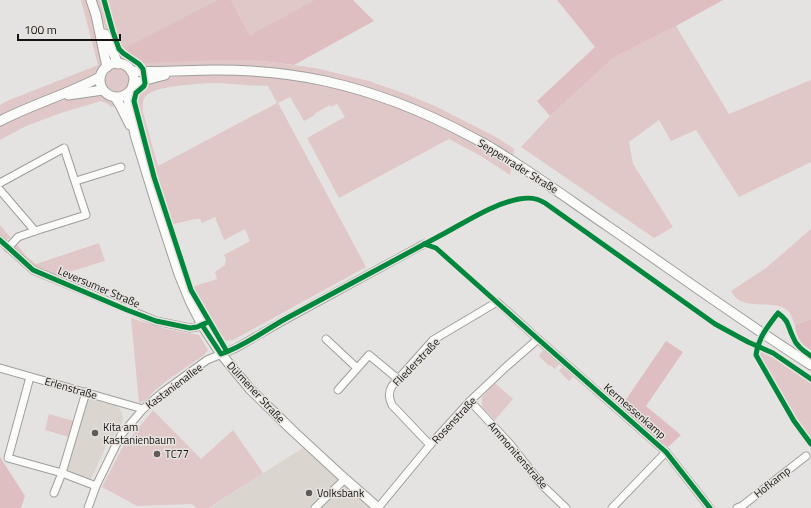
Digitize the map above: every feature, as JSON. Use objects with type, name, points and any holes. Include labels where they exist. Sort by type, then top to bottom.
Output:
[{"type":"main road","points":[[91,0],[96,15],[118,64]]},
{"type":"main road","points":[[96,15],[107,67]]},
{"type":"main road","points":[[112,64],[118,64],[124,65],[131,71],[133,75],[133,84],[132,88],[127,94],[121,97],[115,97],[103,90],[100,84],[100,77],[107,67],[112,64]]},
{"type":"main road","name":"Seppenrader Straße","points":[[133,84],[184,70]]},
{"type":"main road","name":"Seppenrader Straße","points":[[131,71],[245,71],[283,74],[325,81],[364,91],[407,106],[449,125],[494,149],[751,326],[811,365]]},
{"type":"main road","points":[[0,121],[47,99],[100,77]]},
{"type":"main road","points":[[47,99],[103,90]]},
{"type":"main road","name":"Dülmener Straße","points":[[127,94],[135,135],[180,274],[190,301],[202,325],[221,354],[264,404],[378,508]]},
{"type":"main road","name":"Dülmener Straße","points":[[115,97],[135,135]]},
{"type":"street","points":[[0,183],[64,148],[86,215],[18,237],[8,248]]},
{"type":"street","points":[[76,182],[121,167]]},
{"type":"street","points":[[0,190],[35,231]]},
{"type":"street","name":"Leversumer Straße","points":[[0,240],[33,270],[128,310],[156,321],[190,328],[202,325]]},
{"type":"street","name":"Kastanienallee","points":[[88,508],[96,486],[121,435],[143,409],[163,392],[207,360],[236,348],[424,244]]},
{"type":"street","name":"Fliederstraße","points":[[430,445],[392,405],[389,394],[392,386],[433,340],[497,302],[538,339]]},
{"type":"street","points":[[326,339],[357,368]]},
{"type":"street","name":"Rosenstraße","points":[[378,508],[430,445],[470,401],[538,339]]},
{"type":"street","name":"Kermessenkamp","points":[[538,339],[666,452],[710,508]]},
{"type":"street","points":[[338,390],[369,355],[398,379]]},
{"type":"street","name":"Erlenstraße","points":[[0,368],[143,409]]},
{"type":"street","points":[[30,377],[8,458],[62,473],[96,486]]},
{"type":"street","points":[[54,493],[62,473],[86,392]]},
{"type":"street","name":"Ammonitenstraße","points":[[470,401],[510,444],[543,486],[566,508]]},
{"type":"street","points":[[612,508],[666,452]]},
{"type":"street","name":"Hofkamp","points":[[737,508],[742,506],[806,456]]},
{"type":"street","points":[[315,508],[345,479]]},
{"type":"shaded area","points":[[81,0],[88,0],[103,61],[99,71],[95,76],[0,116],[0,105],[7,101],[98,65]]},
{"type":"shaded area","points":[[95,0],[217,0],[126,48],[129,56],[262,61],[315,68],[369,81],[435,106],[496,137],[514,149],[513,157],[424,108],[381,92],[342,81],[135,68],[119,57],[114,51]]},
{"type":"shaded area","points":[[217,0],[231,0],[250,35],[314,0],[353,0],[374,21],[294,65],[262,61],[222,60],[142,63],[129,56],[125,48]]},
{"type":"shaded area","points":[[231,0],[314,0],[250,35]]},
{"type":"shaded area","points":[[557,0],[723,0],[613,58],[550,116],[537,101],[595,47]]},
{"type":"shaded area","points":[[676,26],[729,114],[811,80],[811,162],[739,197],[696,130],[671,141],[659,120],[629,142],[633,164],[673,227],[654,238],[521,147],[550,116],[613,58]]},
{"type":"shaded area","points":[[117,68],[126,71],[129,80],[126,89],[117,92],[108,89],[105,80],[108,71]]},
{"type":"shaded area","points":[[187,75],[242,75],[302,82],[360,95],[389,104],[446,128],[496,155],[512,165],[510,175],[481,156],[449,139],[339,198],[307,138],[345,117],[337,104],[331,107],[330,105],[304,121],[290,97],[278,103],[366,267],[233,340],[224,341],[192,287],[217,279],[215,272],[225,265],[226,259],[224,255],[250,241],[245,229],[224,240],[215,217],[202,223],[200,219],[195,219],[170,225],[149,154],[136,102],[138,94],[147,84],[155,81]],"holes":[[[210,83],[268,86],[277,103],[158,166],[143,112],[143,102],[145,97],[149,93],[165,88]]]},
{"type":"shaded area","points":[[99,94],[117,105],[111,107],[101,101],[61,113],[26,126],[0,140],[0,126],[17,117],[62,100]]},
{"type":"shaded area","points":[[0,225],[11,238],[6,240],[0,235]]},
{"type":"shaded area","points":[[811,229],[811,319],[795,325],[790,313],[779,306],[750,304],[736,298],[731,291],[766,268]]},
{"type":"shaded area","points":[[16,243],[26,256],[36,264],[99,243],[105,261],[56,276],[51,273],[47,275],[19,255],[13,246]]},
{"type":"shaded area","points":[[131,318],[166,329],[199,335],[208,350],[204,355],[172,377],[145,400],[139,403]]},
{"type":"shaded area","points":[[811,319],[811,350],[799,340],[795,325]]},
{"type":"shaded area","points":[[666,341],[683,352],[646,406],[681,435],[668,447],[619,408]]},
{"type":"shaded area","points":[[760,349],[811,383],[811,441],[796,419],[758,355]]},
{"type":"shaded area","points":[[543,350],[559,364],[555,369],[550,365],[549,366],[539,356]]},
{"type":"shaded area","points":[[562,367],[573,377],[569,381],[559,371]]},
{"type":"shaded area","points":[[495,383],[513,399],[495,420],[482,407],[482,397]]},
{"type":"shaded area","name":"Kita am Kastanienbaum","points":[[90,399],[116,406],[122,413],[123,419],[121,425],[108,442],[92,477],[88,480],[67,472],[67,470],[86,402]]},
{"type":"shaded area","name":"TC77","points":[[153,410],[201,459],[233,430],[263,473],[209,508],[196,508],[192,504],[137,506],[102,487],[122,448]]},
{"type":"shaded area","points":[[49,414],[74,421],[69,437],[45,430]]},
{"type":"shaded area","points":[[303,448],[370,508],[210,508],[263,473]]},
{"type":"shaded area","points":[[0,457],[25,496],[21,508],[0,508]]},
{"type":"cycle path","points":[[104,0],[119,49],[139,64],[143,69],[145,83],[144,86],[136,93],[134,101],[154,177],[191,290],[226,350]]},
{"type":"cycle path","points":[[202,325],[221,354],[230,351],[287,318],[481,213],[509,201],[530,198],[545,203],[715,324],[748,342],[773,353],[811,379]]},
{"type":"cycle path","points":[[0,240],[33,270],[127,310],[156,321],[190,328],[206,323]]},
{"type":"cycle path","points":[[424,244],[436,248],[666,452],[710,508]]},
{"type":"cycle path","points":[[811,356],[796,343],[786,321],[778,313],[761,338],[756,355],[794,421],[811,444]]},
{"type":"place","name":"Kita am Kastanienbaum","points":[[95,433]]},
{"type":"place","name":"TC77","points":[[157,454]]},
{"type":"place","name":"Volksbank","points":[[309,493]]}]
